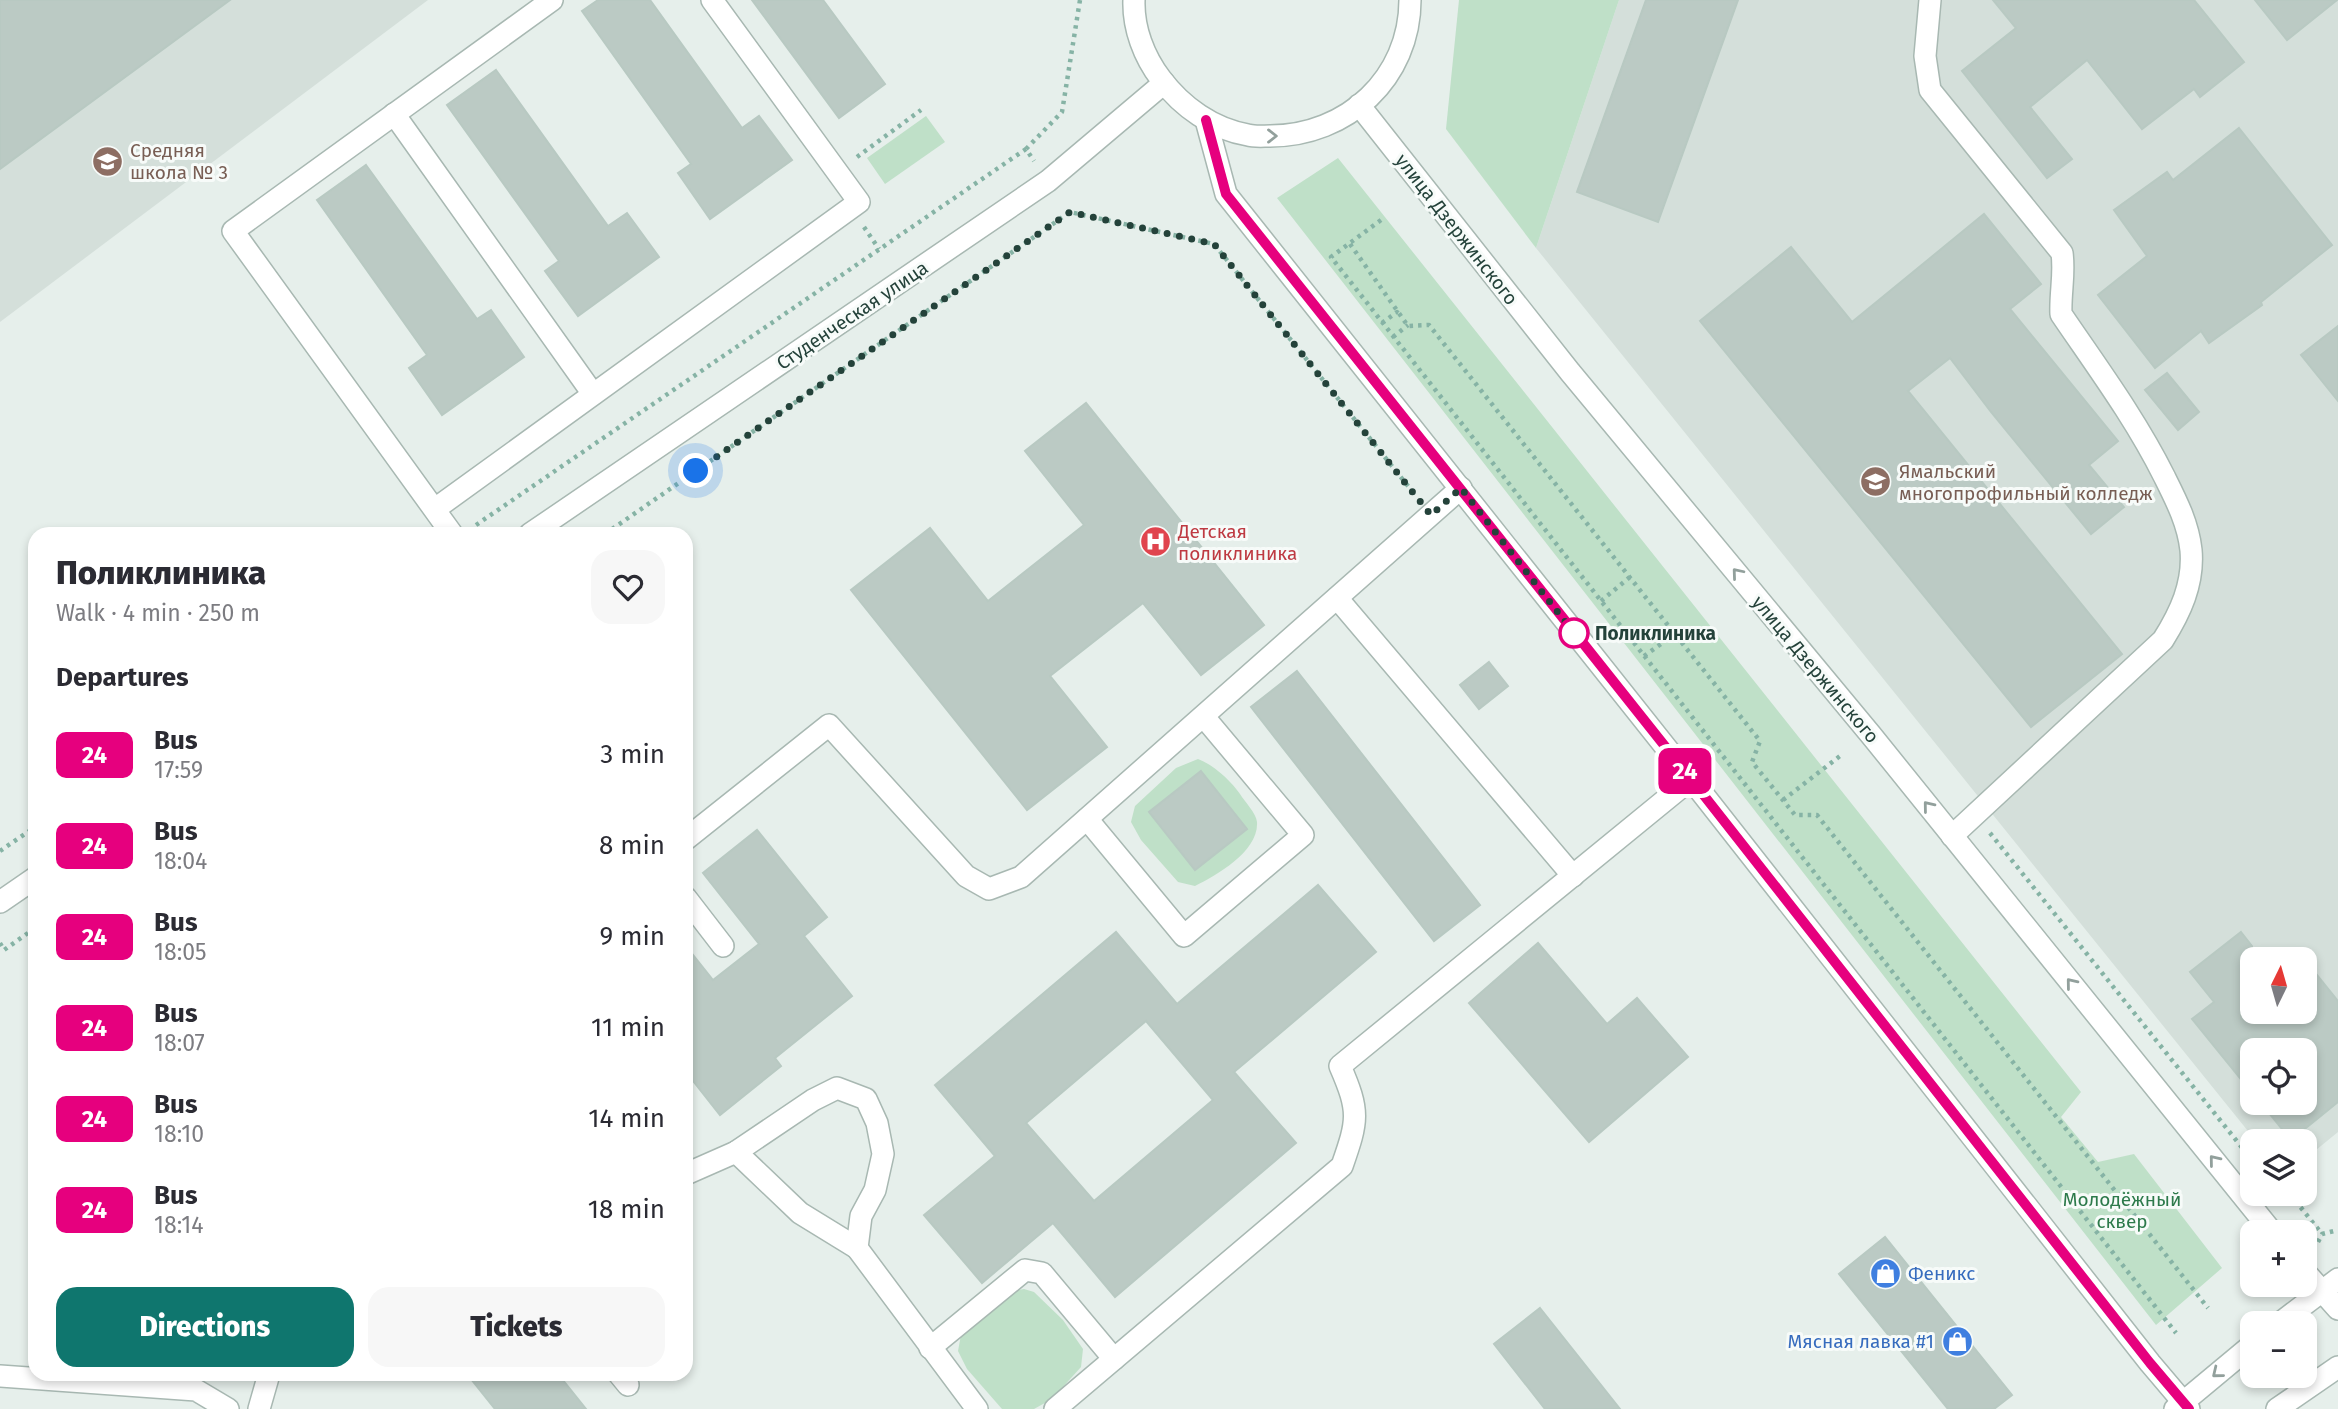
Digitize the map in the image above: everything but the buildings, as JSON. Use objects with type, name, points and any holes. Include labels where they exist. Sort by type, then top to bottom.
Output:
[{"type":"street","points":[[448,527],[233,231],[552,0]]},
{"type":"street","points":[[435,509],[859,202],[712,0]]},
{"type":"street","points":[[1134,0],[1139,36],[1150,65],[1174,97],[1206,120],[1249,135],[1293,136],[1336,122],[1371,97],[1396,62],[1410,21],[1410,0]]},
{"type":"street","points":[[1930,0],[1925,56],[1930,90],[2062,253],[2065,272],[2060,292],[2061,314],[2142,432],[2185,522],[2191,552],[2186,594],[2179,613],[2163,640],[1952,836]]},
{"type":"street","name":"Студенческая улица","points":[[540,527],[1048,181],[1164,83]]},
{"type":"street","name":"улица Дзержинского","points":[[1359,105],[1570,372],[1952,836],[2262,1220]]},
{"type":"street","points":[[394,114],[593,394]]},
{"type":"street","points":[[1206,120],[1226,194],[1691,779],[2182,1406],[2240,1355]]},
{"type":"street","points":[[693,833],[828,725],[966,876],[989,889],[1021,877],[1461,488]]},
{"type":"street","points":[[1337,598],[1573,876]]},
{"type":"street","points":[[1087,819],[1184,936],[1303,835],[1204,717]]},
{"type":"street","points":[[1055,1409],[1342,1166],[1355,1128],[1353,1097],[1340,1066],[1691,779]]},
{"type":"street","points":[[0,902],[28,883]]},
{"type":"street","points":[[693,907],[723,946]]},
{"type":"street","points":[[693,1171],[736,1152],[813,1100],[837,1088],[866,1099],[877,1123],[883,1154],[876,1190],[861,1216],[857,1248]]},
{"type":"street","points":[[736,1152],[800,1213],[857,1248],[977,1409]]},
{"type":"street","points":[[930,1348],[1025,1270],[1042,1273],[1114,1359]]},
{"type":"street","points":[[2295,1311],[2329,1285],[2338,1309]]},
{"type":"street","points":[[2277,1409],[2338,1367]]},
{"type":"street","points":[[0,1376],[28,1378]]},
{"type":"street","points":[[70,1381],[196,1390],[228,1409]]},
{"type":"street","points":[[259,1409],[267,1381]]},
{"type":"path","points":[[476,526],[1026,149],[1062,112],[1080,0]]},
{"type":"path","points":[[837,172],[921,110]]},
{"type":"path","points":[[1026,149],[1070,212],[1214,244],[1431,515]]},
{"type":"path","points":[[616,527],[1070,212]]},
{"type":"path","points":[[1381,220],[1331,257],[2176,1333]]},
{"type":"path","points":[[1350,244],[1408,326]]},
{"type":"path","points":[[1382,323],[1397,312],[1408,326]]},
{"type":"path","points":[[1394,337],[1408,326],[1429,325],[1760,741],[1752,762],[1795,815],[1817,815],[2208,1308]]},
{"type":"path","points":[[1601,601],[1630,577]]},
{"type":"path","points":[[1644,656],[1675,634]]},
{"type":"path","points":[[1783,800],[1840,756]]},
{"type":"path","points":[[1975,814],[2240,1145]]},
{"type":"path","points":[[0,851],[28,832]]},
{"type":"path","points":[[0,943],[4,950],[28,933]]},
{"type":"path","points":[[2300,1206],[2322,1234]]},
{"type":"path","points":[[2318,1242],[2322,1234],[2338,1230]]},
{"type":"shaded area","name":"Средняя школа № 3","points":[[0,0],[428,0],[0,322]]},
{"type":"shaded area","points":[[1619,0],[2338,0],[2338,1132],[2317,1149],[2317,1129],[2246,1129],[1536,248]]},
{"type":"green space","points":[[1459,0],[1619,0],[1536,248],[1446,129]]},
{"type":"green space","points":[[926,116],[945,142],[885,184],[867,158]]},
{"type":"green space","name":"Молодёжный сквер","points":[[1338,158],[2081,1092],[2061,1117],[2098,1162],[2134,1154],[2222,1268],[2156,1325],[1277,198]]},
{"type":"green space","points":[[1198,759],[1216,769],[1232,784],[1257,822],[1256,833],[1244,852],[1225,869],[1195,886],[1178,882],[1141,840],[1131,822],[1135,806],[1176,768]]},
{"type":"green space","points":[[1024,1289],[1034,1292],[1063,1320],[1083,1349],[1081,1367],[1052,1399],[1034,1409],[1002,1409],[967,1369],[958,1351],[961,1335],[1014,1291]]},
{"type":"bus line","name":"24","points":[[1206,120],[1226,194],[2189,1409]]},
{"type":"place","name":"Средняя школа № 3","points":[[107,161]]},
{"type":"place","name":"Ямальский многопрофильный колледж","points":[[1876,482]]},
{"type":"place","name":"Детская поликлиника","points":[[1155,542]]},
{"type":"place","name":"Поликлиника","points":[[1574,633]]},
{"type":"place","name":"Феникс","points":[[1885,1273]]},
{"type":"place","name":"Мясная лавка #1","points":[[1957,1341]]},
{"type":"route","points":[[696,471],[1070,212],[1214,244],[1431,515],[1461,488],[1574,633]]}]
